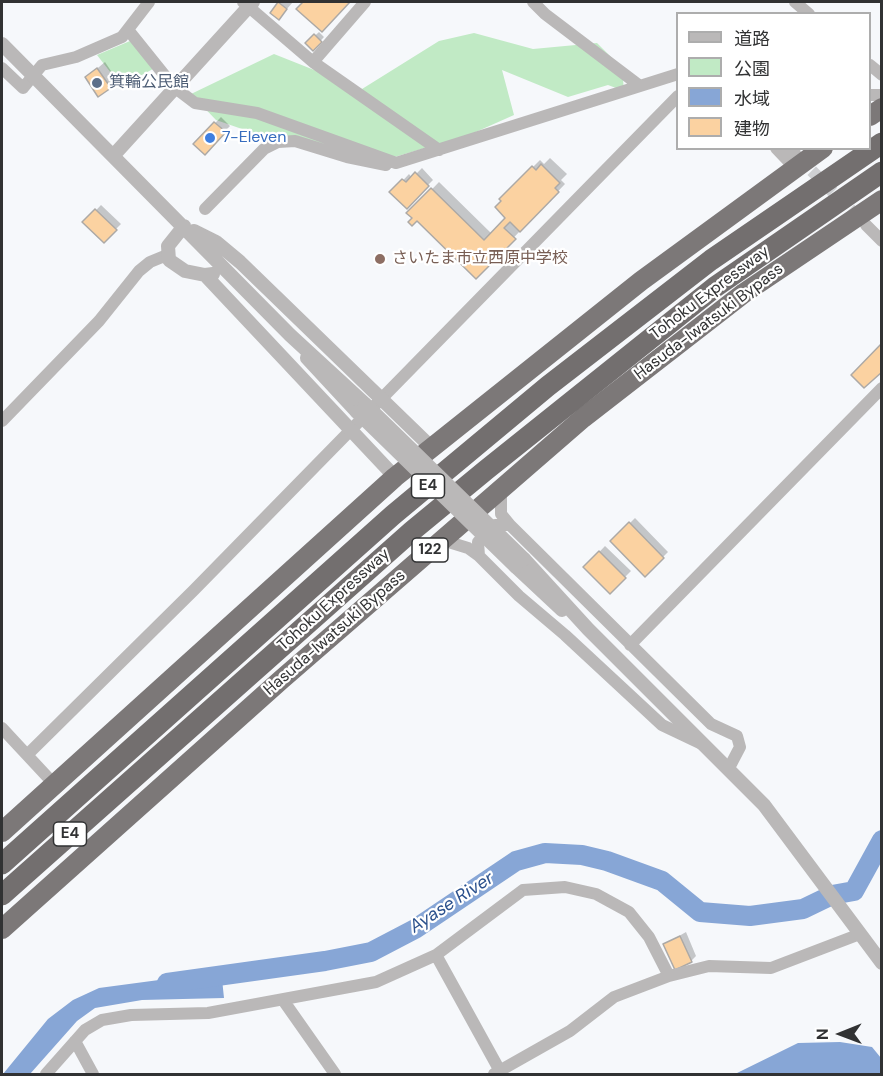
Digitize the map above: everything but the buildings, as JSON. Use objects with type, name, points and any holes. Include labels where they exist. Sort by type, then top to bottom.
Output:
[{"type":"highway","name":"Tohoku Expressway","points":[[2,864],[368,537],[548,386],[711,260],[882,143]]},
{"type":"highway","points":[[2,832],[395,477],[641,281],[793,156],[816,150]]},
{"type":"highway","name":"Tohoku Expressway","points":[[2,895],[412,531],[503,455],[715,287],[882,172]]},
{"type":"highway","name":"Hasuda-Iwatsuki Bypass","points":[[2,928],[583,418],[744,293],[882,200]]},
{"type":"street","points":[[2,68],[23,88],[42,65],[76,57],[129,32],[148,2]]},
{"type":"street","points":[[313,62],[365,2]]},
{"type":"street","points":[[533,2],[545,14],[640,86]]},
{"type":"street","points":[[795,2],[807,12]]},
{"type":"street","points":[[113,156],[248,3],[313,62],[439,150]]},
{"type":"street","points":[[129,32],[174,87],[195,103],[257,112],[396,163]]},
{"type":"street","points":[[2,44],[290,335],[317,371],[361,408],[520,563],[555,604],[588,629],[666,709],[709,747],[764,805],[882,963]]},
{"type":"street","points":[[205,209],[264,149],[278,142],[295,141],[381,166],[439,150],[676,75]]},
{"type":"street","points":[[27,755],[194,590],[348,429],[676,98]]},
{"type":"street","points":[[866,225],[882,241]]},
{"type":"street","points":[[184,226],[216,243],[240,262],[431,447]]},
{"type":"street","points":[[184,226],[168,246],[167,255],[175,265],[185,271],[205,275],[227,271]]},
{"type":"street","points":[[4,412],[99,321],[139,271],[158,258],[167,255]]},
{"type":"street","points":[[205,275],[395,477]]},
{"type":"street","points":[[630,645],[882,388]]},
{"type":"street","points":[[501,489],[501,514],[510,525],[711,724],[737,736],[741,747],[729,768]]},
{"type":"street","points":[[478,556],[478,542],[495,525],[510,525]]},
{"type":"street","points":[[442,540],[468,548],[478,556],[662,725],[709,747]]},
{"type":"street","points":[[2,728],[54,784]]},
{"type":"street","points":[[46,1074],[85,1030],[102,1020],[131,1015],[208,1013],[376,982],[436,955],[523,890],[566,887],[596,894],[629,912],[649,937],[669,976]]},
{"type":"street","points":[[436,955],[497,1072],[570,1030],[614,997],[669,976],[709,966],[771,968],[860,934]]},
{"type":"street","points":[[283,1000],[335,1074]]},
{"type":"street","points":[[75,1041],[93,1074]]},
{"type":"green space","points":[[474,33],[533,49],[597,43],[622,68],[624,91],[608,85],[568,97],[502,70],[514,115],[469,135],[381,161],[265,137],[216,120],[191,94],[274,54],[362,89],[439,41]]},
{"type":"green space","points":[[130,41],[153,69],[121,86],[97,55]]},
{"type":"water","points":[[174,978],[222,979],[224,998],[142,1000],[95,1008],[77,1021],[30,1074],[3,1074],[48,1019],[73,1000],[99,988]]},
{"type":"water","points":[[840,1042],[872,1047],[881,1058],[881,1074],[735,1074],[798,1043]]},
{"type":"waterway","name":"Ayase River","points":[[167,983],[325,961],[371,952],[415,929],[516,861],[545,853],[582,855],[607,861],[662,881],[700,912],[750,916],[803,909],[832,895],[854,891],[882,840]]},
{"type":"tunnel","points":[[799,158],[861,220]]},
{"type":"place","name":"箕輪公民館","points":[[97,83]]},
{"type":"place","name":"7-Eleven","points":[[210,138]]},
{"type":"place","name":"さいたま市立西原中学校","points":[[380,259]]}]
